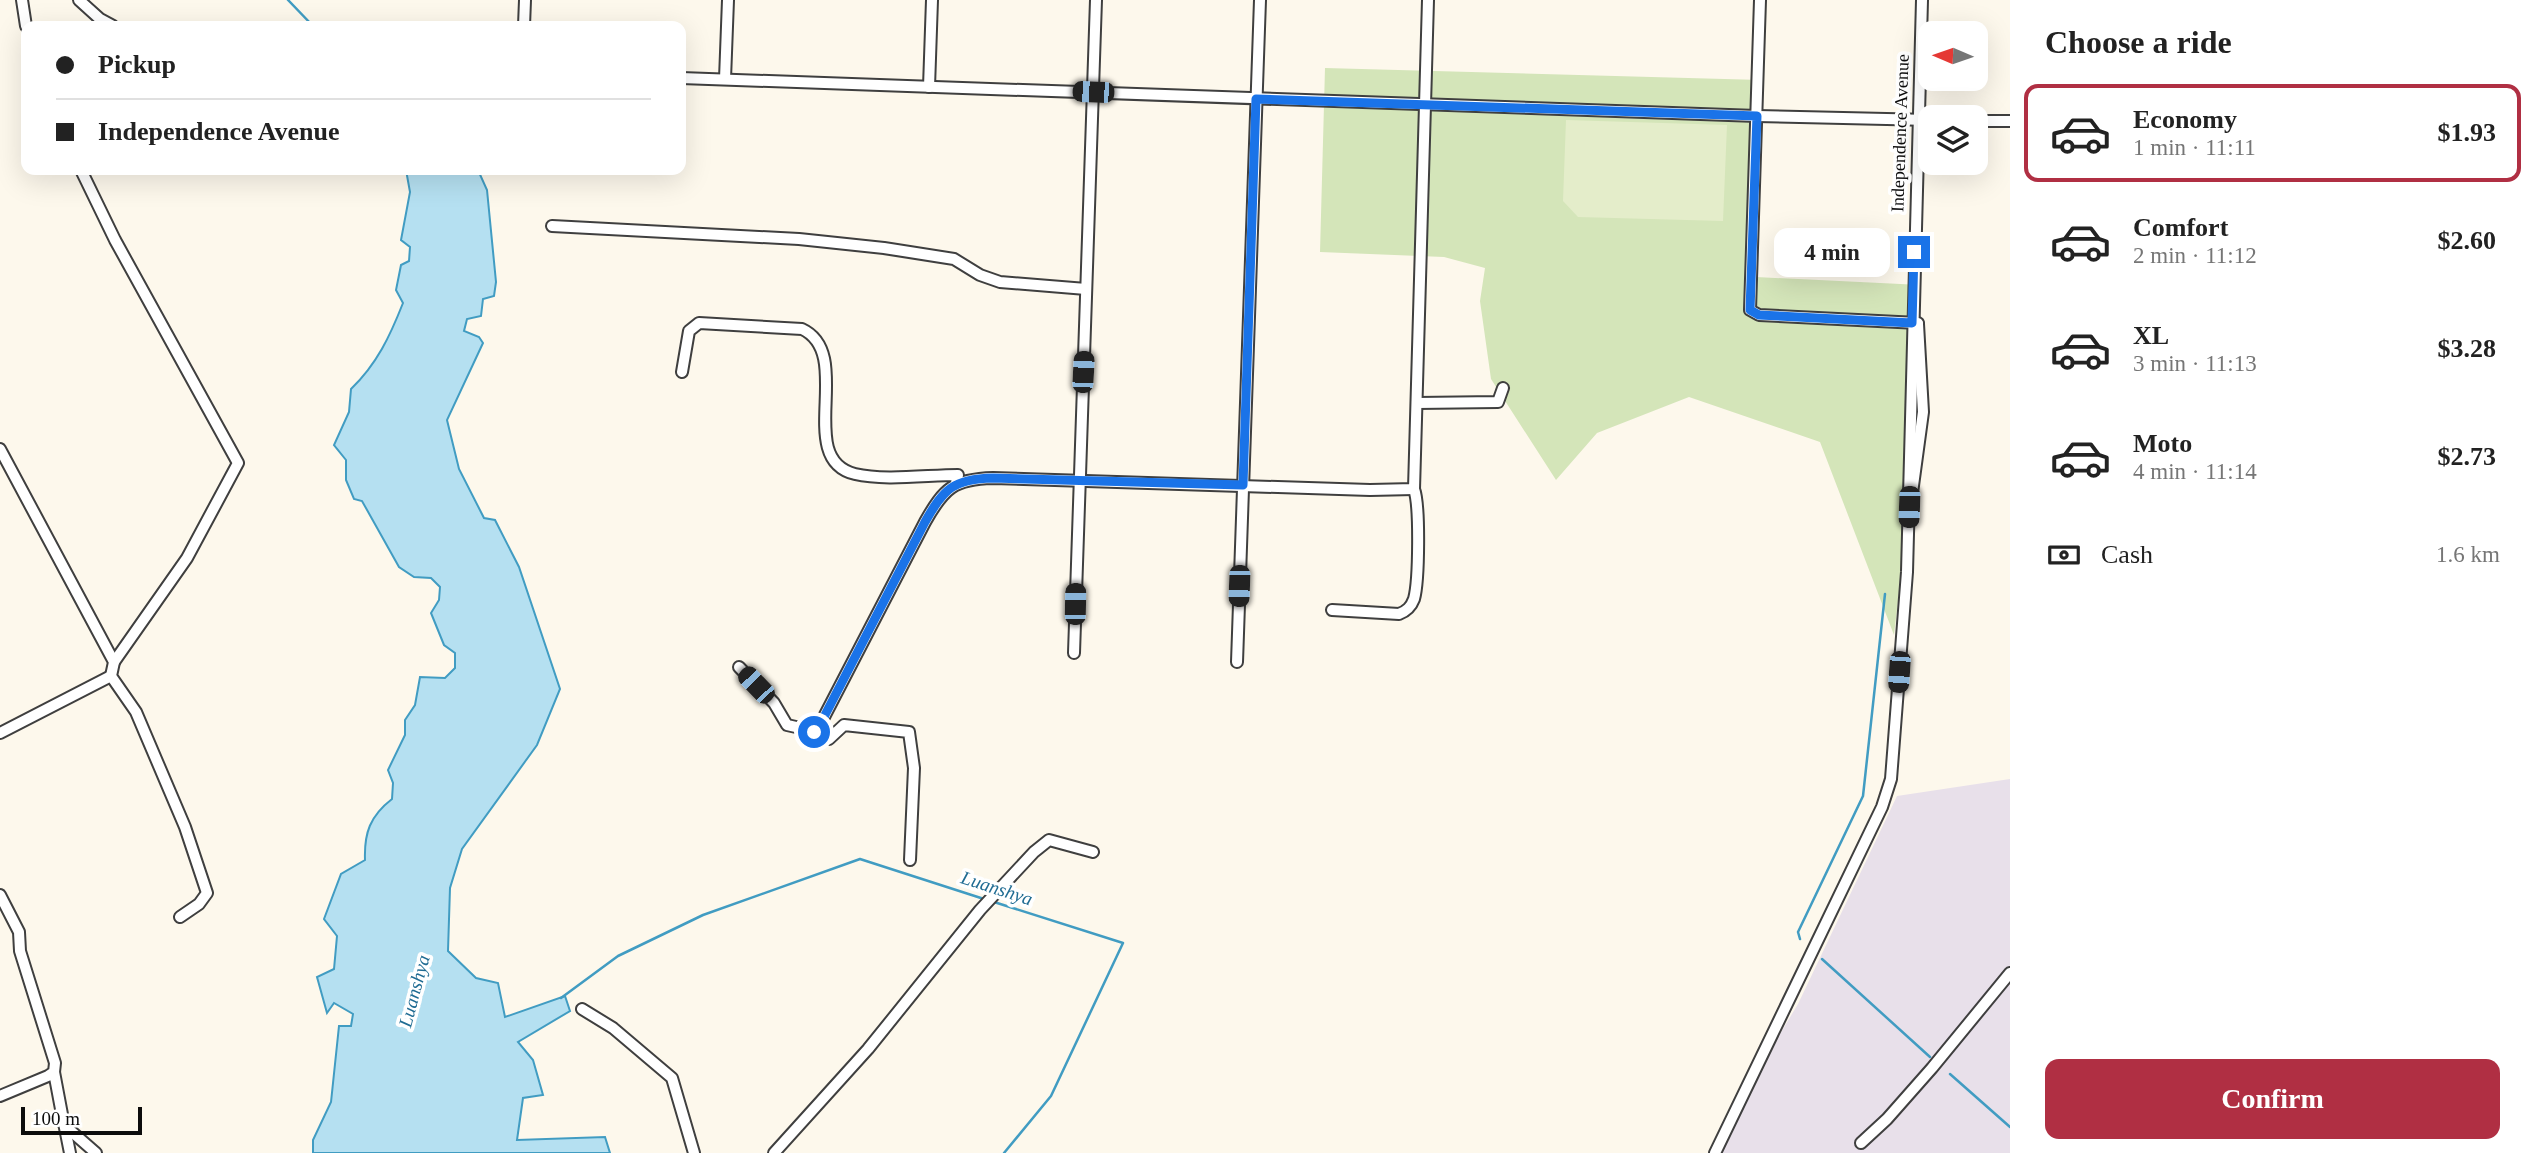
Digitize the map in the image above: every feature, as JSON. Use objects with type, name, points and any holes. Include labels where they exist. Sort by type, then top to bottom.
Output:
[{"type":"street","points":[[22,0],[25,21]]},
{"type":"street","points":[[79,0],[104,21]]},
{"type":"street","points":[[524,21],[525,0]]},
{"type":"street","points":[[725,79],[728,0]]},
{"type":"street","points":[[929,87],[932,0]]},
{"type":"street","points":[[1074,653],[1096,0]]},
{"type":"street","points":[[1237,662],[1261,0]]},
{"type":"street","points":[[1332,610],[1399,614],[1407,611],[1414,597],[1417,505],[1414,489],[1428,0]]},
{"type":"street","points":[[1759,0],[1750,310],[1759,315],[1915,323]]},
{"type":"street","name":"Independence Avenue","points":[[1918,105],[1922,0]]},
{"type":"street","points":[[686,78],[1425,105],[1918,119]]},
{"type":"street","name":"Independence Avenue","points":[[1715,1153],[1882,807],[1891,779],[1916,427],[1913,308],[1918,119]]},
{"type":"street","points":[[1988,121],[2010,121]]},
{"type":"street","points":[[82,175],[115,240],[238,463],[225,493],[187,558],[114,662],[111,676],[136,712],[208,886],[205,899],[180,917]]},
{"type":"street","points":[[552,226],[799,239],[884,248],[954,259],[980,275],[1000,282],[1086,289]]},
{"type":"street","points":[[682,372],[689,331],[699,323],[802,329],[811,333],[824,352],[827,444],[833,460],[855,474],[958,475],[956,483],[935,504],[925,522],[820,725],[821,737]]},
{"type":"street","points":[[1417,404],[1498,402],[1503,388]]},
{"type":"street","points":[[0,449],[114,662]]},
{"type":"street","points":[[956,483],[993,478],[1370,490],[1414,489]]},
{"type":"street","points":[[739,667],[774,703],[787,725],[830,738],[844,725],[909,732],[914,768],[910,860]]},
{"type":"street","points":[[0,733],[111,676]]},
{"type":"street","points":[[775,1153],[868,1049],[980,910],[1034,852],[1049,840],[1093,852]]},
{"type":"street","points":[[0,895],[19,932],[20,951],[55,1063],[54,1072],[70,1153]]},
{"type":"street","points":[[1861,1143],[1887,1119],[1932,1068],[2010,973]]},
{"type":"street","points":[[582,1009],[613,1028],[672,1077],[694,1153]]},
{"type":"street","points":[[0,1096],[54,1072]]},
{"type":"street","points":[[64,1125],[96,1153]]},
{"type":"shaded area","points":[[2010,779],[2010,1153],[1708,1153],[1798,1004],[1897,796]]},
{"type":"green space","points":[[1325,68],[1761,80],[1756,277],[1921,285],[1914,464],[1894,635],[1820,442],[1689,397],[1597,433],[1556,480],[1491,379],[1480,301],[1485,268],[1444,257],[1320,252]]},
{"type":"green space","points":[[1566,120],[1727,125],[1723,221],[1578,217],[1563,201]]},
{"type":"water","points":[[407,175],[480,175],[487,190],[496,282],[494,296],[483,299],[481,316],[467,319],[464,331],[479,337],[483,343],[447,420],[459,469],[484,518],[495,520],[519,567],[560,689],[537,745],[462,849],[450,888],[448,951],[476,978],[498,983],[505,1017],[565,996],[570,1011],[518,1042],[533,1060],[543,1095],[523,1098],[517,1140],[605,1137],[610,1153],[313,1153],[313,1140],[331,1102],[339,1026],[351,1026],[353,1014],[334,1003],[327,1013],[317,977],[334,969],[337,936],[324,919],[341,874],[365,860],[370,826],[378,812],[392,799],[393,783],[388,770],[405,735],[405,720],[415,705],[420,677],[445,678],[455,668],[455,653],[444,645],[431,613],[439,600],[440,587],[431,578],[414,577],[399,567],[362,501],[354,499],[346,480],[346,460],[334,445],[349,412],[351,389],[382,349],[403,303],[396,290],[401,265],[409,261],[410,247],[401,240],[410,192]]},
{"type":"waterway","name":"Luanshya","points":[[288,0],[308,21]]},
{"type":"waterway","points":[[1800,939],[1798,932],[1863,796],[1885,594]]},
{"type":"waterway","name":"Luanshya","points":[[561,998],[618,956],[703,915],[860,859],[984,899]]},
{"type":"waterway","name":"Luanshya","points":[[994,902],[1123,943],[1051,1096],[1004,1153]]},
{"type":"waterway","points":[[1822,959],[1930,1057]]},
{"type":"waterway","points":[[1950,1074],[2010,1127]]},
{"type":"route","points":[[814,732],[821,737],[820,725],[925,522],[935,504],[956,483],[968,479],[993,478],[1243,485],[1256,99],[1757,116],[1750,302],[1750,310],[1754,314],[1912,323],[1914,252]]}]
